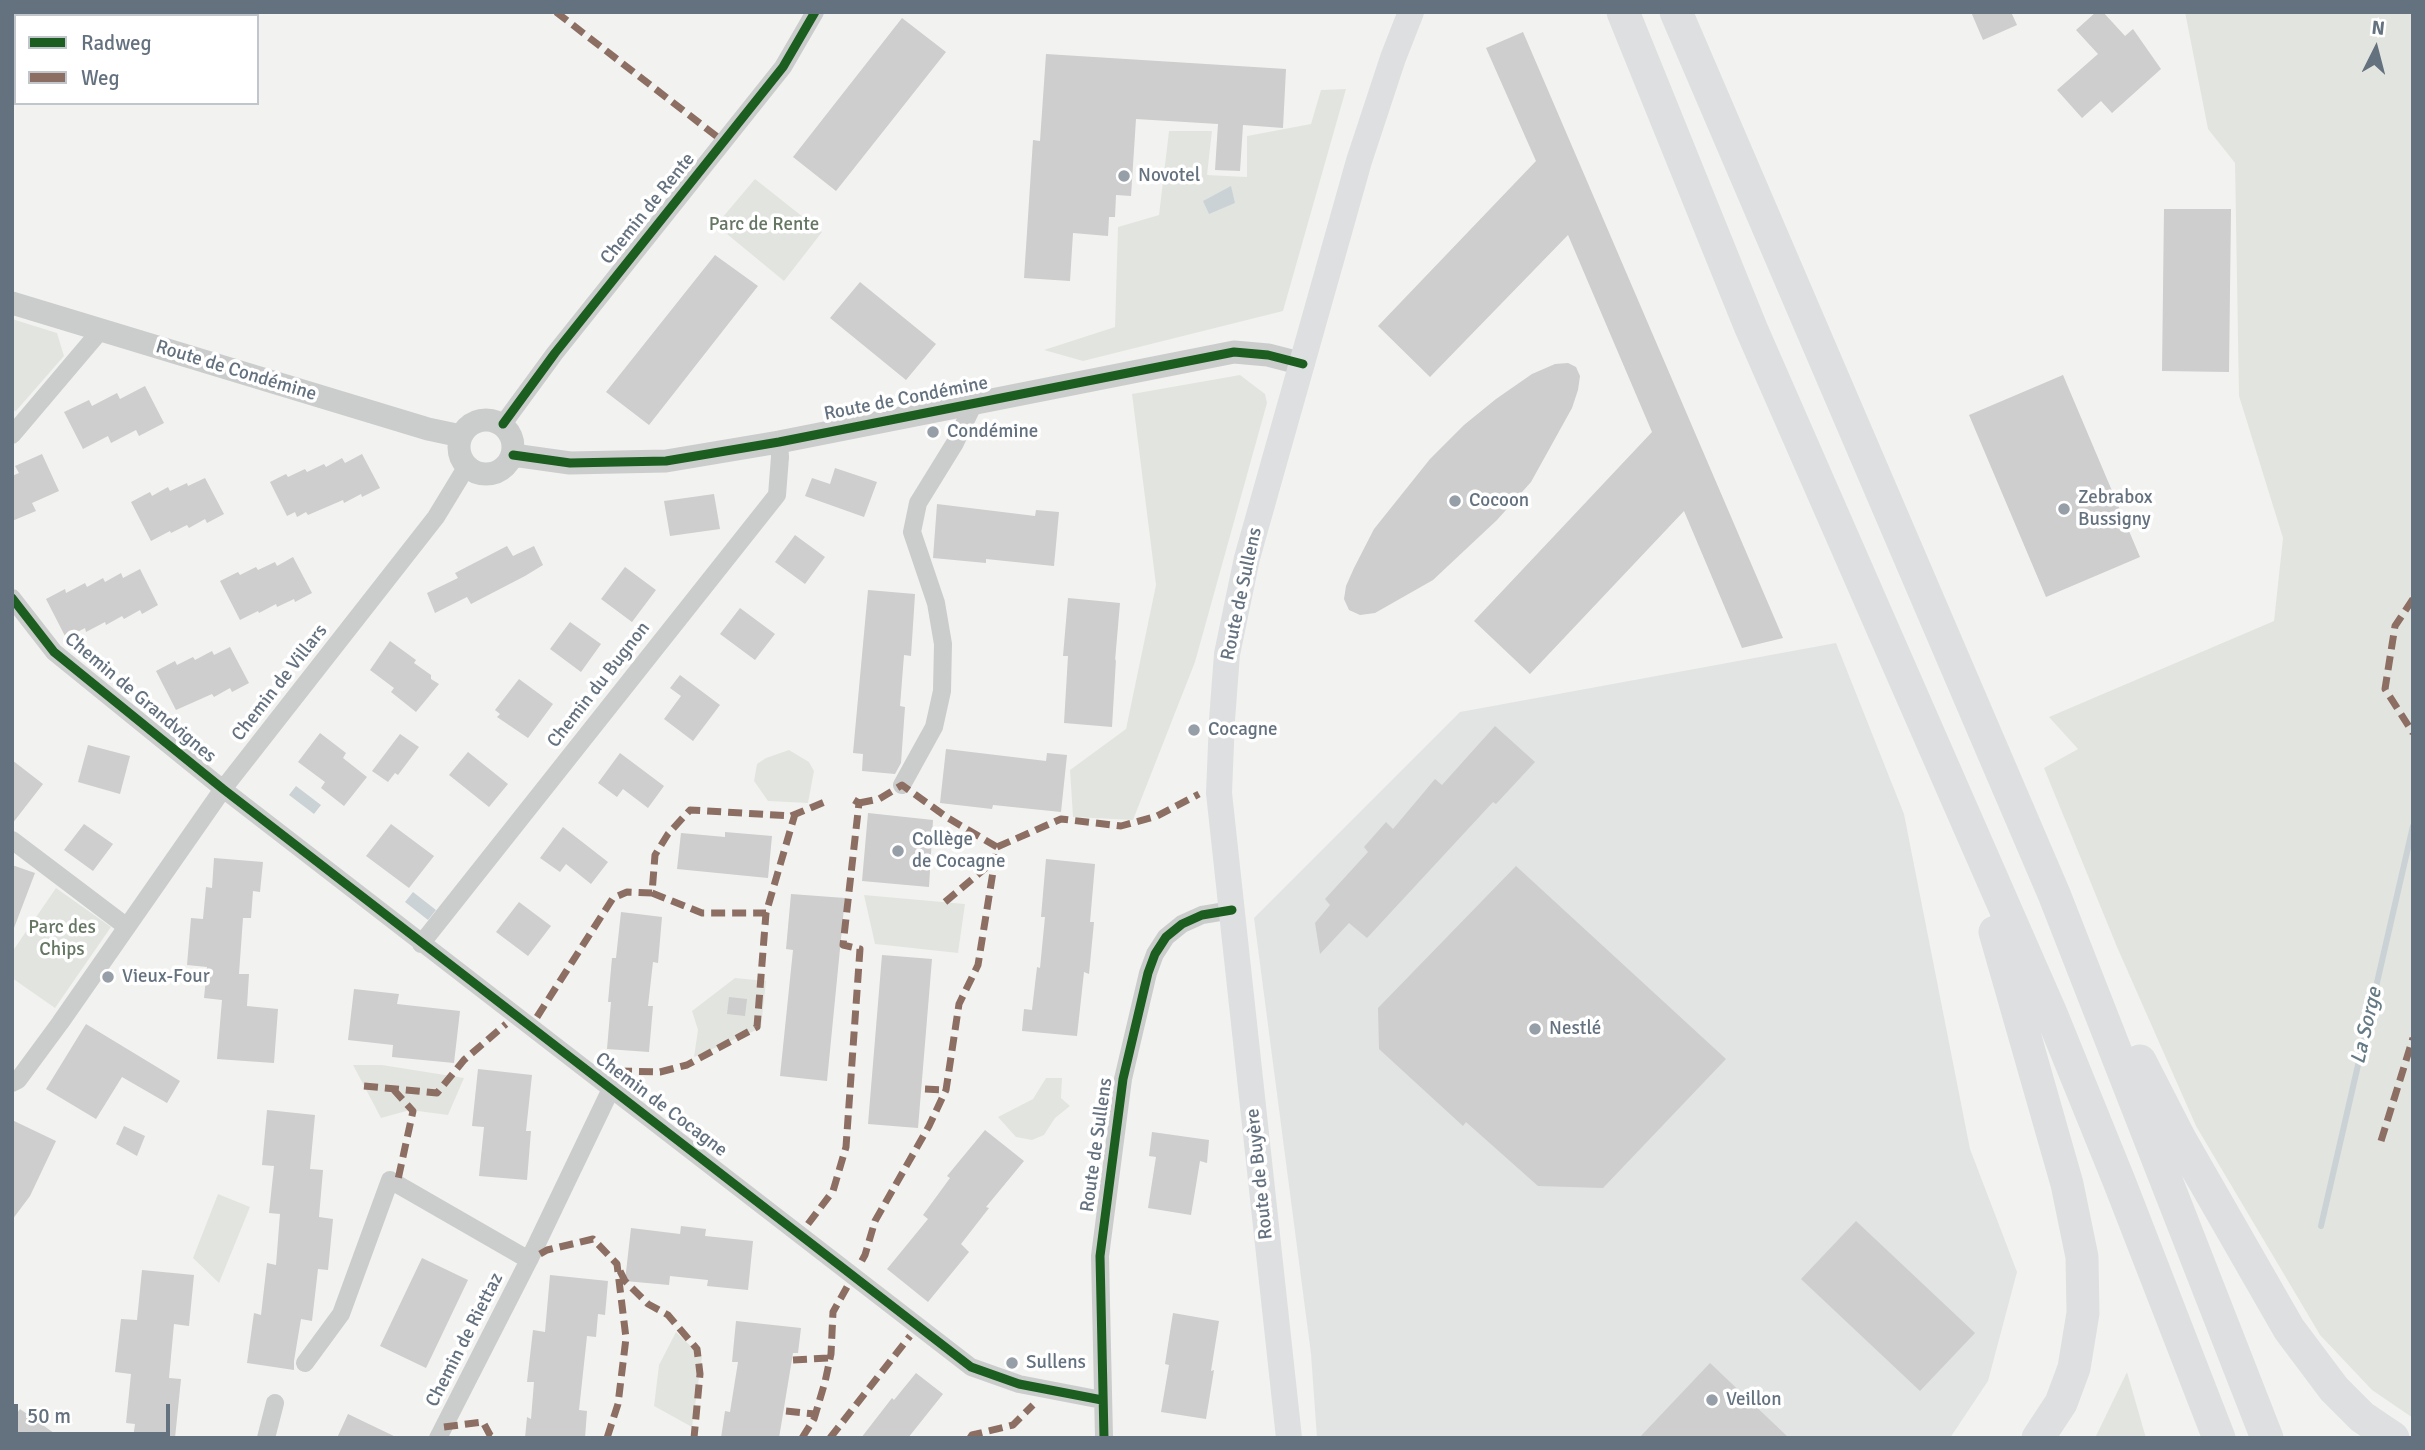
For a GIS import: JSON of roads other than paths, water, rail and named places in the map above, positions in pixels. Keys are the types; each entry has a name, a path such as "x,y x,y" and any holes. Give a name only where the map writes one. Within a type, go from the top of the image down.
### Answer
{"highway":[{"path":"1623,12 1751,328 2050,1011 2115,1169 2219,1438"},
{"path":"1676,12 2054,894 2267,1438"},
{"path":"1955,799 2039,1080 2067,1184 2082,1257 2083,1313 2074,1368 2061,1403 2038,1438"},
{"path":"2054,894 2180,1139 2279,1312 2304,1352 2333,1389 2362,1417 2393,1438"}],"main road":[{"name":"Route de Sullens","path":"1232,910 1219,793 1227,654 1247,558 1359,161 1411,12"},
{"name":"Route de Buyère","path":"1232,910 1289,1438"}],"street":[{"name":"Chemin de Rente","path":"503,424 555,353 783,67 815,12"},
{"name":"Route de Condémine","path":"12,303 428,429 461,436"},
{"path":"12,435 101,330"},
{"name":"Route de Condémine","path":"513,455 570,463 666,461 779,442 1234,352 1268,355 1303,364"},
{"name":"Route de Condémine","path":"902,785 934,727 942,691 943,644 936,603 912,532 918,503 955,443 974,403"},
{"path":"484,419 503,424 514,442 513,455 508,464 493,474 474,472 459,452 461,436 474,422 484,419"},
{"name":"Chemin du Bugnon","path":"421,944 777,495 779,442"},
{"name":"Chemin de Villars","path":"12,1083 19,1080 223,789 436,517 467,466"},
{"name":"Chemin de Grandvignes","path":"12,598 54,652 223,789"},
{"name":"Chemin de Cocagne","path":"223,789 971,1367 1019,1384 1102,1400"},
{"path":"12,840 127,927"},
{"name":"Route de Sullens","path":"1104,1438 1101,1244 1123,1079 1148,973 1155,954 1166,937 1182,924 1202,915 1232,910"},
{"name":"Chemin de Riettaz","path":"438,1438 529,1261 611,1089"},
{"name":"Chemin de Riettaz","path":"305,1363 341,1314 390,1180 529,1261"},
{"path":"266,1438 275,1403"}],"waterway":[{"name":"La Sorge","path":"2321,1226 2413,826"}],"place":[{"name":"Novotel","path":"1124,176"},
{"name":"Condémine","path":"933,432"},
{"name":"Cocoon","path":"1455,501"},
{"name":"Zebrabox Bussigny","path":"2064,509"},
{"name":"Cocagne","path":"1194,730"},
{"name":"Collège de Cocagne","path":"898,851"},
{"name":"Vieux-Four","path":"108,977"},
{"name":"Nestlé","path":"1535,1029"},
{"name":"Sullens","path":"1012,1363"},
{"name":"Veillon","path":"1712,1400"}],"park label":[{"name":"Parc de Rente","path":"764,225"},
{"name":"Parc des Chips","path":"62,939"}]}
